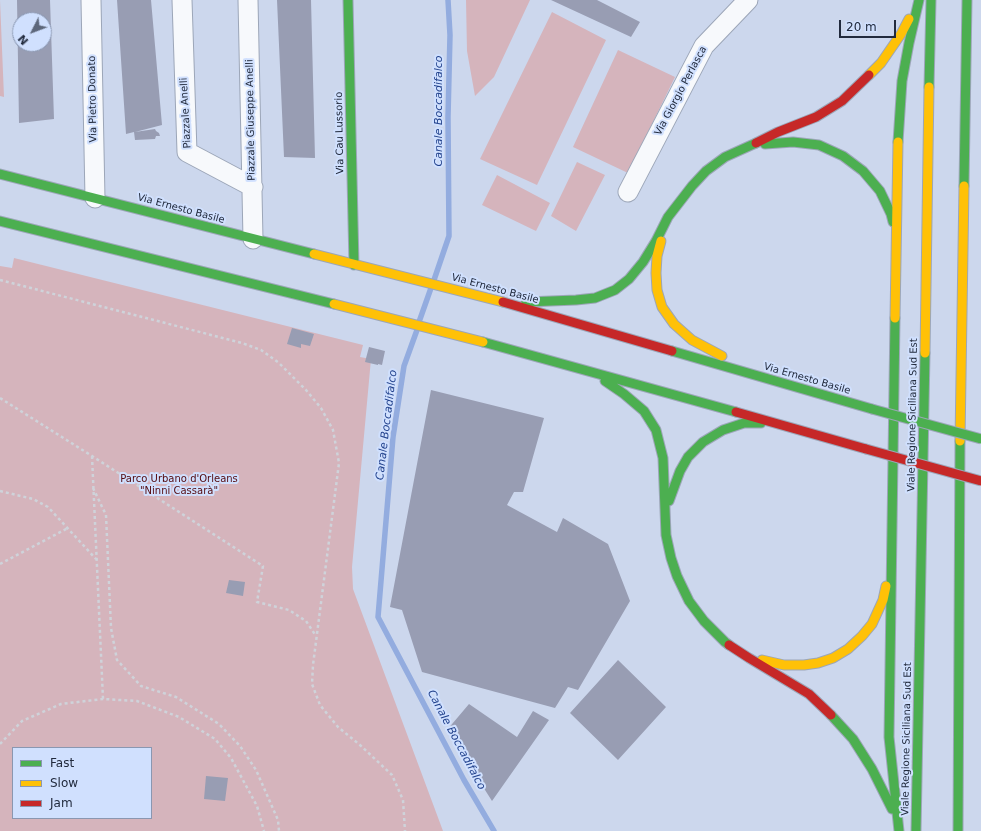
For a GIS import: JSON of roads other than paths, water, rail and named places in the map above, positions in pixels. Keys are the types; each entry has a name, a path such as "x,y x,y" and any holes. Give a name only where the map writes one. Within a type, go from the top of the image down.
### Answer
{"street":[{"name":"Via Pietro Donato","path":"91,0 95,198"},
{"name":"Piazzale Anelli","path":"182,0 187,152 253,187"},
{"name":"Piazzale Giuseppe Anelli","path":"248,0 253,239"},
{"name":"Via Cau Lussorio","path":"348,0 354,264"},
{"name":"Via Giorgio Perlasca","path":"628,192 704,46 748,0"},
{"path":"507,303 595,298 615,290 629,279 643,262 668,217 692,186 706,171 725,157 778,132 816,117 842,101 881,63 901,34 919,0"},
{"path":"899,831 889,737 898,133 902,81 919,0"},
{"name":"Viale Regione Siciliana Sud Est","path":"916,831 932,0"},
{"path":"958,831 960,445 967,0"},
{"path":"744,148 768,143 793,142 819,145 843,156 863,171 880,191 891,214 897,249"},
{"name":"Via Ernesto Basile","path":"0,174 507,303 981,440"},
{"path":"668,217 657,256 657,290 662,307 674,324 692,340 720,355 779,382"},
{"path":"0,221 440,331 981,481"},
{"path":"592,372 624,394 644,411 656,430 663,458 666,535 677,576 689,601 704,622 725,642 809,694 834,718 853,739 872,769 898,821"},
{"path":"665,514 680,471 688,457 703,442 723,430 744,423 776,424"},
{"path":"749,658 784,665 804,665 818,663 833,658 848,649 872,624 883,600 892,557"}],"waterway":[{"name":"Canale Boccadifalco","path":"434,280 449,236 448,117 450,35 448,0"},
{"name":"Canale Boccadifalco","path":"419,322 431,288"},
{"name":"Canale Boccadifalco","path":"417,330 404,366 393,437 378,617 464,780 494,831"}],"park label":[{"name":"Parco Urbano d'Orleans \"Ninni Cassarà\"","path":"179,484"}]}
